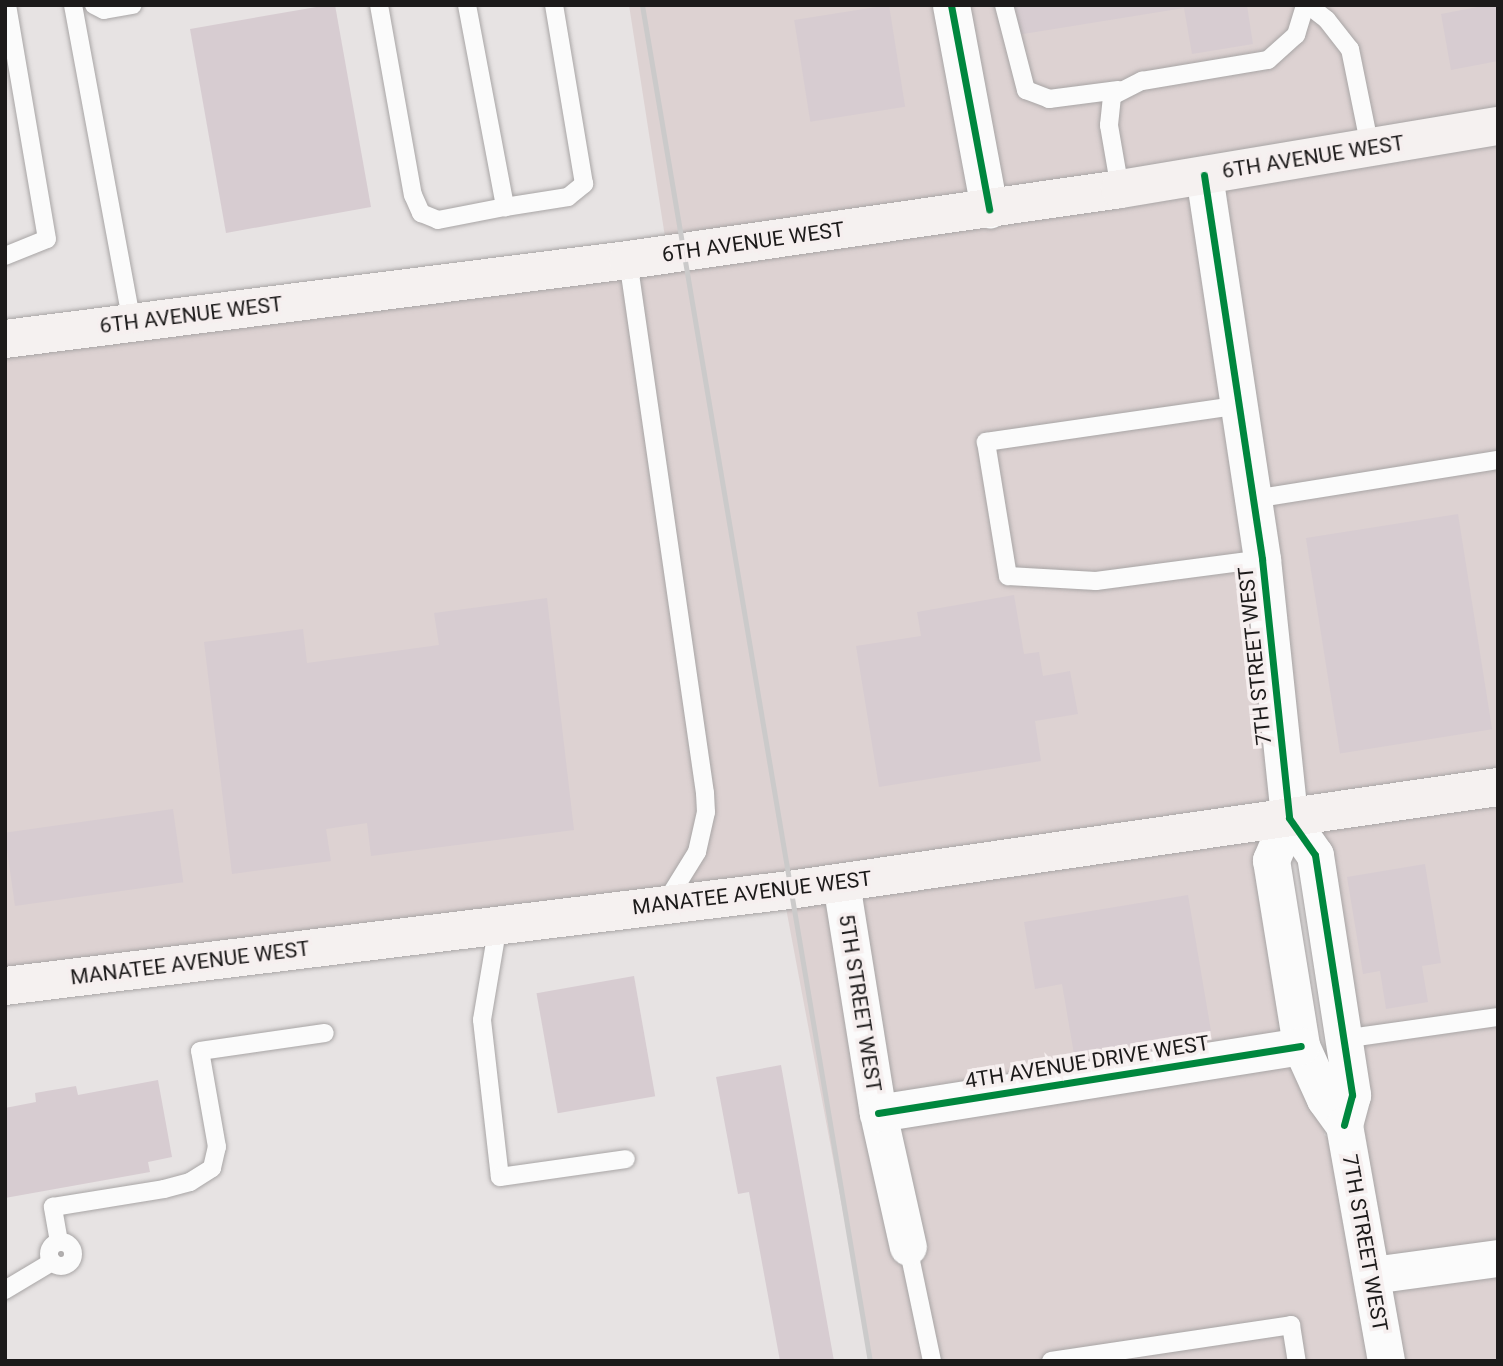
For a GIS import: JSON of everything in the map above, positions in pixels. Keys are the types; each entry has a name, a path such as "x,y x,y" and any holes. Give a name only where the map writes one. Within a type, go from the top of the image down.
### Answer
{"main road":[{"name":"6TH AVENUE WEST","path":"5,339 628,260 989,209 1498,126"},
{"name":"MANATEE AVENUE WEST","path":"5,986 841,883 1498,787"}],"street":[{"path":"951,5 989,209"},
{"name":"7TH STREET WEST","path":"1204,175 1242,405 1262,559 1289,818 1315,855 1352,1095 1344,1125"},
{"name":"7TH STREET WEST","path":"1289,818 1271,860 1301,1046 1325,1099 1344,1125 1373,1275 1386,1361"},
{"name":"5TH STREET WEST","path":"841,883 877,1112 908,1247"},
{"name":"4TH AVENUE DRIVE WEST","path":"877,1112 1301,1046"},
{"path":"1373,1275 1498,1258"}],"lane":[{"path":"5,256 47,239 7,5"},
{"path":"73,5 132,323"},
{"path":"94,5 104,10 133,5"},
{"path":"379,5 413,195 421,213 438,220 568,197 584,184 554,5"},
{"path":"467,5 505,207"},
{"path":"1004,5 1026,90 1049,99 1118,90 1142,81 1268,60 1296,35 1307,5 1327,20 1350,49 1370,148"},
{"path":"1118,90 1108,106 1120,188"},
{"path":"628,260 706,812 688,873 663,905"},
{"path":"1242,405 986,442 1008,576 1096,580 1262,559"},
{"path":"1254,499 1498,460"},
{"path":"498,925 482,1020 500,1177 626,1159"},
{"path":"1343,1039 1498,1017"},
{"path":"5,1290 52,1262 50,1249 59,1242 53,1207 164,1189 190,1182 212,1168 217,1147 200,1051 325,1033"},
{"path":"908,1247 932,1361"},
{"path":"1051,1361 1291,1325 1297,1361"}],"shaded area":[{"path":"629,5 935,5 971,194 665,237"},
{"path":"967,5 1498,5 1498,109 1001,189"},
{"path":"1498,144 1498,769 1303,798 1278,557 1223,190"},
{"path":"1192,195 1226,408 1271,803 786,872 5,969 5,356"},
{"path":"1498,804 1498,1240 1384,1256 1361,1133 1365,1128 1317,831"},
{"path":"1262,839 1326,1128 1324,1135 1330,1138 1370,1361 871,1361 786,908"},
{"path":"1498,1275 1498,1361 1402,1361 1390,1290"}],"building":[{"path":"335,5 371,207 226,233 190,29"},
{"path":"889,5 905,107 810,122 794,20"},
{"path":"1012,5 1247,5 1253,44 1192,54 1184,8 1017,35"},
{"path":"1498,5 1498,61 1451,70 1441,14"},
{"path":"1458,514 1492,729 1340,753 1306,538"},
{"path":"1014,595 1024,654 1039,652 1043,676 1070,671 1078,714 1035,721 1041,761 879,787 856,646 921,636 917,612"},
{"path":"547,598 574,830 371,856 367,823 326,829 331,861 232,874 204,642 303,629 307,663 439,645 434,613"},
{"path":"173,809 183,882 15,906 5,833"},
{"path":"1425,864 1441,963 1422,966 1428,1002 1386,1009 1380,971 1363,974 1347,877"},
{"path":"1188,895 1211,1031 1074,1054 1062,984 1035,989 1024,922"},
{"path":"634,976 655,1096 558,1113 537,993"},
{"path":"781,1065 834,1361 780,1361 749,1192 738,1194 716,1077"},
{"path":"158,1080 172,1157 148,1162 150,1172 5,1198 5,1108 36,1102 35,1093 76,1086 78,1095"}],"railway":[{"path":"642,5 870,1361"}],"cycle path":[{"path":"951,5 989,209"},
{"path":"1204,175 1262,559 1289,818 1315,855 1352,1095 1344,1125"},
{"path":"878,1113 1301,1046"}]}
